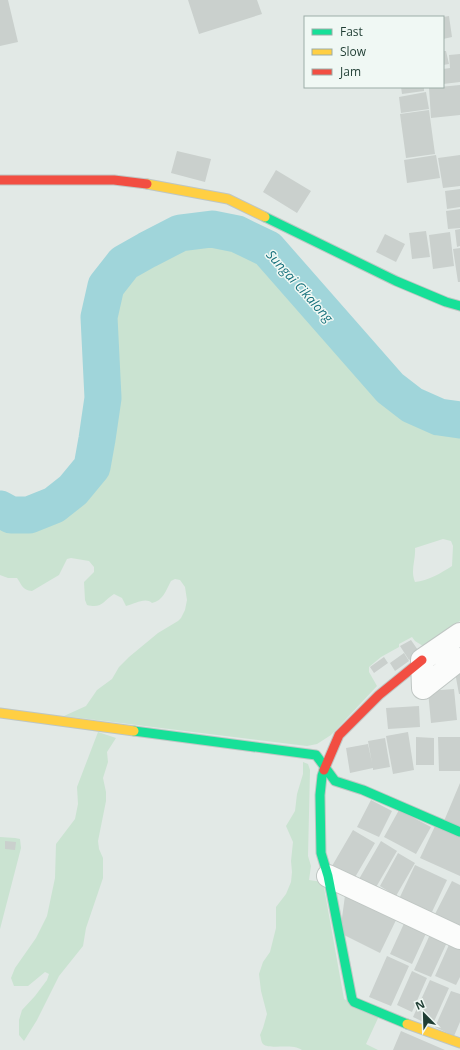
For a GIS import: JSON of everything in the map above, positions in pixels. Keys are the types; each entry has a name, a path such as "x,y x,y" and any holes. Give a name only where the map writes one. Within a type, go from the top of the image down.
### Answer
{"street":[{"path":"0,180 114,180 162,186 228,199 396,281 446,302 460,306"},
{"path":"457,1045 354,1002 352,999 328,876 321,853 320,795 322,776 339,736 379,695 422,660 460,634"},
{"path":"422,660 423,688 460,659"},
{"path":"0,713 316,755 335,781 363,790 460,832"},
{"path":"328,876 460,937"}],"green space":[{"path":"210,244 236,244 260,257 279,272 300,298 311,307 349,362 401,416 430,432 460,438 460,621 423,646 412,637 399,644 399,647 381,657 369,667 369,672 377,686 331,735 317,744 307,746 64,716 86,706 97,690 112,679 119,667 129,657 158,633 181,618 185,610 187,600 185,587 180,580 175,579 171,581 162,598 156,602 152,603 149,601 143,601 126,606 122,598 114,594 102,604 92,606 87,605 85,600 84,582 94,572 94,567 89,561 71,558 67,559 59,575 32,591 24,588 17,578 8,578 0,575 0,519 11,521 37,520 55,517 79,501 95,473 104,445 110,398 113,362 109,310 119,293 131,281 153,264 184,250","holes":["443,539 451,541 453,546 452,566 430,578 415,582 413,573 415,548"]},
{"path":"98,732 116,738 107,752 108,762 103,778 106,801 98,841 99,849 103,858 103,878 86,928 83,946 59,976 37,1020 24,1041 19,1035 19,1020 22,1010 47,980 49,974 45,972 28,986 14,986 11,978 15,968 36,938 47,916 55,878 56,844 75,819 78,804 77,787"},
{"path":"303,762 308,764 310,770 308,856 311,866 309,880 323,882 344,999 379,1016 366,1044 378,1050 302,1050 293,1047 266,1046 261,1041 260,1035 267,1014 261,991 259,974 263,962 270,952 276,928 276,907 286,894 291,882 293,842 286,826 295,811 297,794 303,774"},
{"path":"0,837 20,839 21,848 0,929"}],"building":[{"path":"0,0 8,0 18,42 0,46"},
{"path":"188,0 257,0 262,14 199,34"},
{"path":"449,16 452,37 444,39 444,17"},
{"path":"444,51 446,51 449,64 444,65"},
{"path":"460,54 460,82 444,84 444,69 450,68 449,55"},
{"path":"460,85 460,115 431,118 429,88 444,88 444,87"},
{"path":"401,88 424,88 424,91 402,94"},
{"path":"426,92 429,109 401,113 399,97"},
{"path":"429,110 435,154 406,158 400,114"},
{"path":"177,151 211,159 205,182 171,173"},
{"path":"436,155 440,178 407,183 404,160"},
{"path":"460,155 460,186 443,188 438,158"},
{"path":"276,170 311,191 297,213 263,192"},
{"path":"460,189 460,207 447,209 445,191"},
{"path":"460,209 460,228 448,229 446,211"},
{"path":"460,229 460,246 457,247 455,230"},
{"path":"426,231 430,257 412,259 409,233"},
{"path":"450,232 454,266 433,269 429,235"},
{"path":"385,234 405,244 396,262 376,252"},
{"path":"460,248 460,282 458,282 453,249"},
{"path":"411,640 420,653 409,660 400,646"},
{"path":"404,653 409,661 395,671 390,663"},
{"path":"384,657 388,663 374,673 370,667"},
{"path":"460,666 460,694 459,694 454,667"},
{"path":"454,689 457,720 431,723 428,691"},
{"path":"419,706 420,727 388,729 386,708"},
{"path":"408,732 414,770 393,774 386,736"},
{"path":"416,737 434,738 434,765 416,765"},
{"path":"438,737 460,737 460,771 439,771"},
{"path":"385,738 390,767 373,770 373,768 350,773 346,748 368,744 372,763 368,741"},
{"path":"460,783 460,828 444,821"},
{"path":"371,800 392,811 379,837 357,827"},
{"path":"399,810 431,827 416,854 384,837"},
{"path":"436,824 460,835 460,876 420,858"},
{"path":"353,830 375,843 354,879 332,866"},
{"path":"5,841 16,842 15,850 5,849"},
{"path":"381,841 397,851 375,889 359,879"},
{"path":"398,853 415,863 396,896 380,886"},
{"path":"415,865 447,880 431,914 399,899"},
{"path":"452,881 460,885 460,928 434,916"},
{"path":"346,888 399,914 380,953 340,933"},
{"path":"407,917 429,927 412,964 390,954"},
{"path":"432,930 449,938 431,977 414,970"},
{"path":"452,938 460,941 460,977 456,985 435,976"},
{"path":"387,956 409,966 391,1006 369,997"},
{"path":"412,971 427,978 412,1012 397,1005"},
{"path":"430,980 449,988 432,1026 413,1017"},
{"path":"451,991 460,994 460,1022 454,1036 435,1027"},
{"path":"401,1031 445,1050 393,1050"}],"waterway":[{"name":"Sungai Cikalong","path":"0,509 11,515 29,515 54,505 73,490 92,467 103,398 99,317 106,286 124,263 180,233 212,229 237,234 268,249 390,388 412,405 439,417 460,420"}],"traffic: fast":[{"path":"265,217 396,281 446,302 460,306"},
{"path":"134,731 316,755 335,781 363,790 460,832"},
{"path":"324,770 320,795 321,853 328,876 352,999 354,1002 407,1024"}],"traffic: slow":[{"path":"147,184 228,199 265,217"},
{"path":"0,713 134,731"},
{"path":"407,1024 460,1043"}],"traffic: jam":[{"path":"0,180 114,180 147,184"},
{"path":"324,770 339,735 379,695 422,660"}]}
